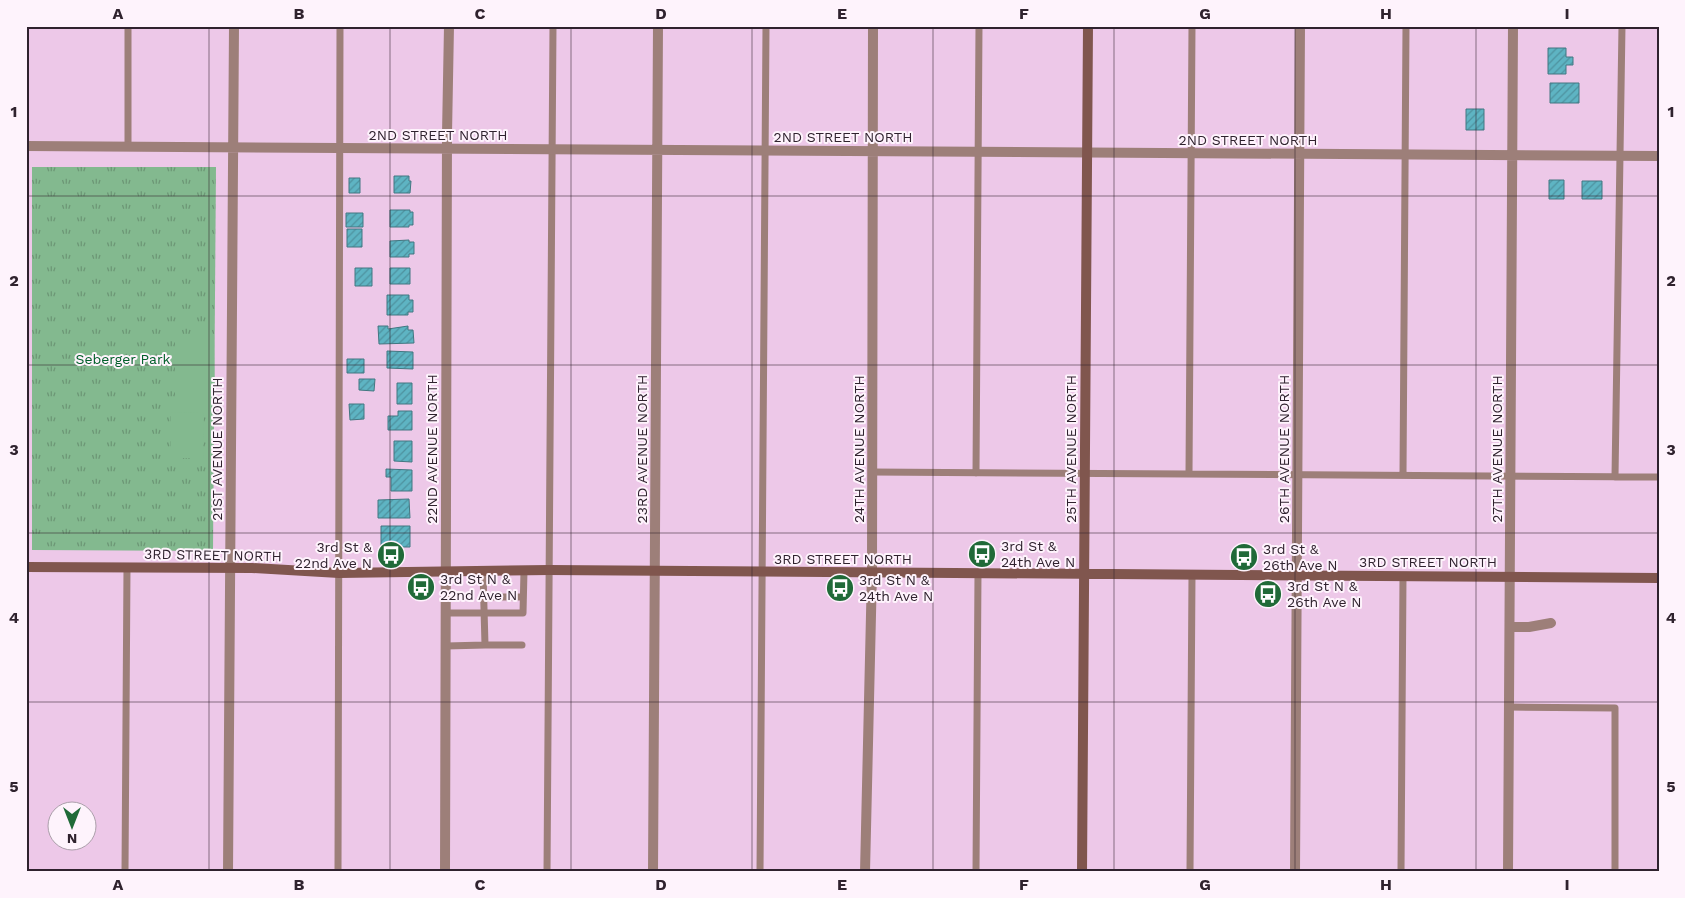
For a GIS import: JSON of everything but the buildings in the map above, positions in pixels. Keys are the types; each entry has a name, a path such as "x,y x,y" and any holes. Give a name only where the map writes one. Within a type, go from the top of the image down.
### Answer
{"main road":[{"name":"25TH AVENUE NORTH","path":"1082,872 1088,26"},
{"name":"3RD STREET NORTH","path":"26,567 230,568 339,573 549,570 1659,578"}],"street":[{"name":"21ST AVENUE NORTH","path":"228,872 234,26"},
{"name":"22ND AVENUE NORTH","path":"445,872 449,26"},
{"name":"23RD AVENUE NORTH","path":"653,872 658,26"},
{"name":"24TH AVENUE NORTH","path":"865,872 872,572 873,26"},
{"name":"26TH AVENUE NORTH","path":"1295,872 1300,26"},
{"name":"27TH AVENUE NORTH","path":"1508,872 1513,26"},
{"name":"2ND STREET NORTH","path":"26,146 1659,156"},
{"path":"1510,627 1529,627 1551,623"}],"lane":[{"path":"128,26 128,146"},
{"path":"338,872 340,26"},
{"path":"547,872 553,26"},
{"path":"760,872 766,26"},
{"path":"976,473 979,26"},
{"path":"1189,474 1192,26"},
{"path":"1403,476 1406,26"},
{"path":"1615,477 1622,26"},
{"path":"872,472 1659,477"},
{"path":"124,872 126,568"},
{"path":"446,613 523,613 524,571"},
{"path":"483,572 484,645"},
{"path":"976,872 978,573"},
{"path":"1190,872 1192,575"},
{"path":"1401,872 1403,576"},
{"path":"484,598 523,596"},
{"path":"446,646 522,645"},
{"path":"1509,707 1615,708 1614,872"}],"green space":[{"name":"Seberger Park","path":"32,167 216,167 213,551 32,550"},
{"path":"175,334 214,334 215,410 175,410"},
{"path":"171,412 204,413 203,458 171,458"}],"place":[{"name":"3rd St & 24th Ave N","path":"982,554"},
{"name":"3rd St & 22nd Ave N","path":"391,555"},
{"name":"3rd St & 26th Ave N","path":"1244,557"},
{"name":"3rd St N & 22nd Ave N","path":"421,587"},
{"name":"3rd St N & 24th Ave N","path":"840,588"},
{"name":"3rd St N & 26th Ave N","path":"1268,594"}]}
